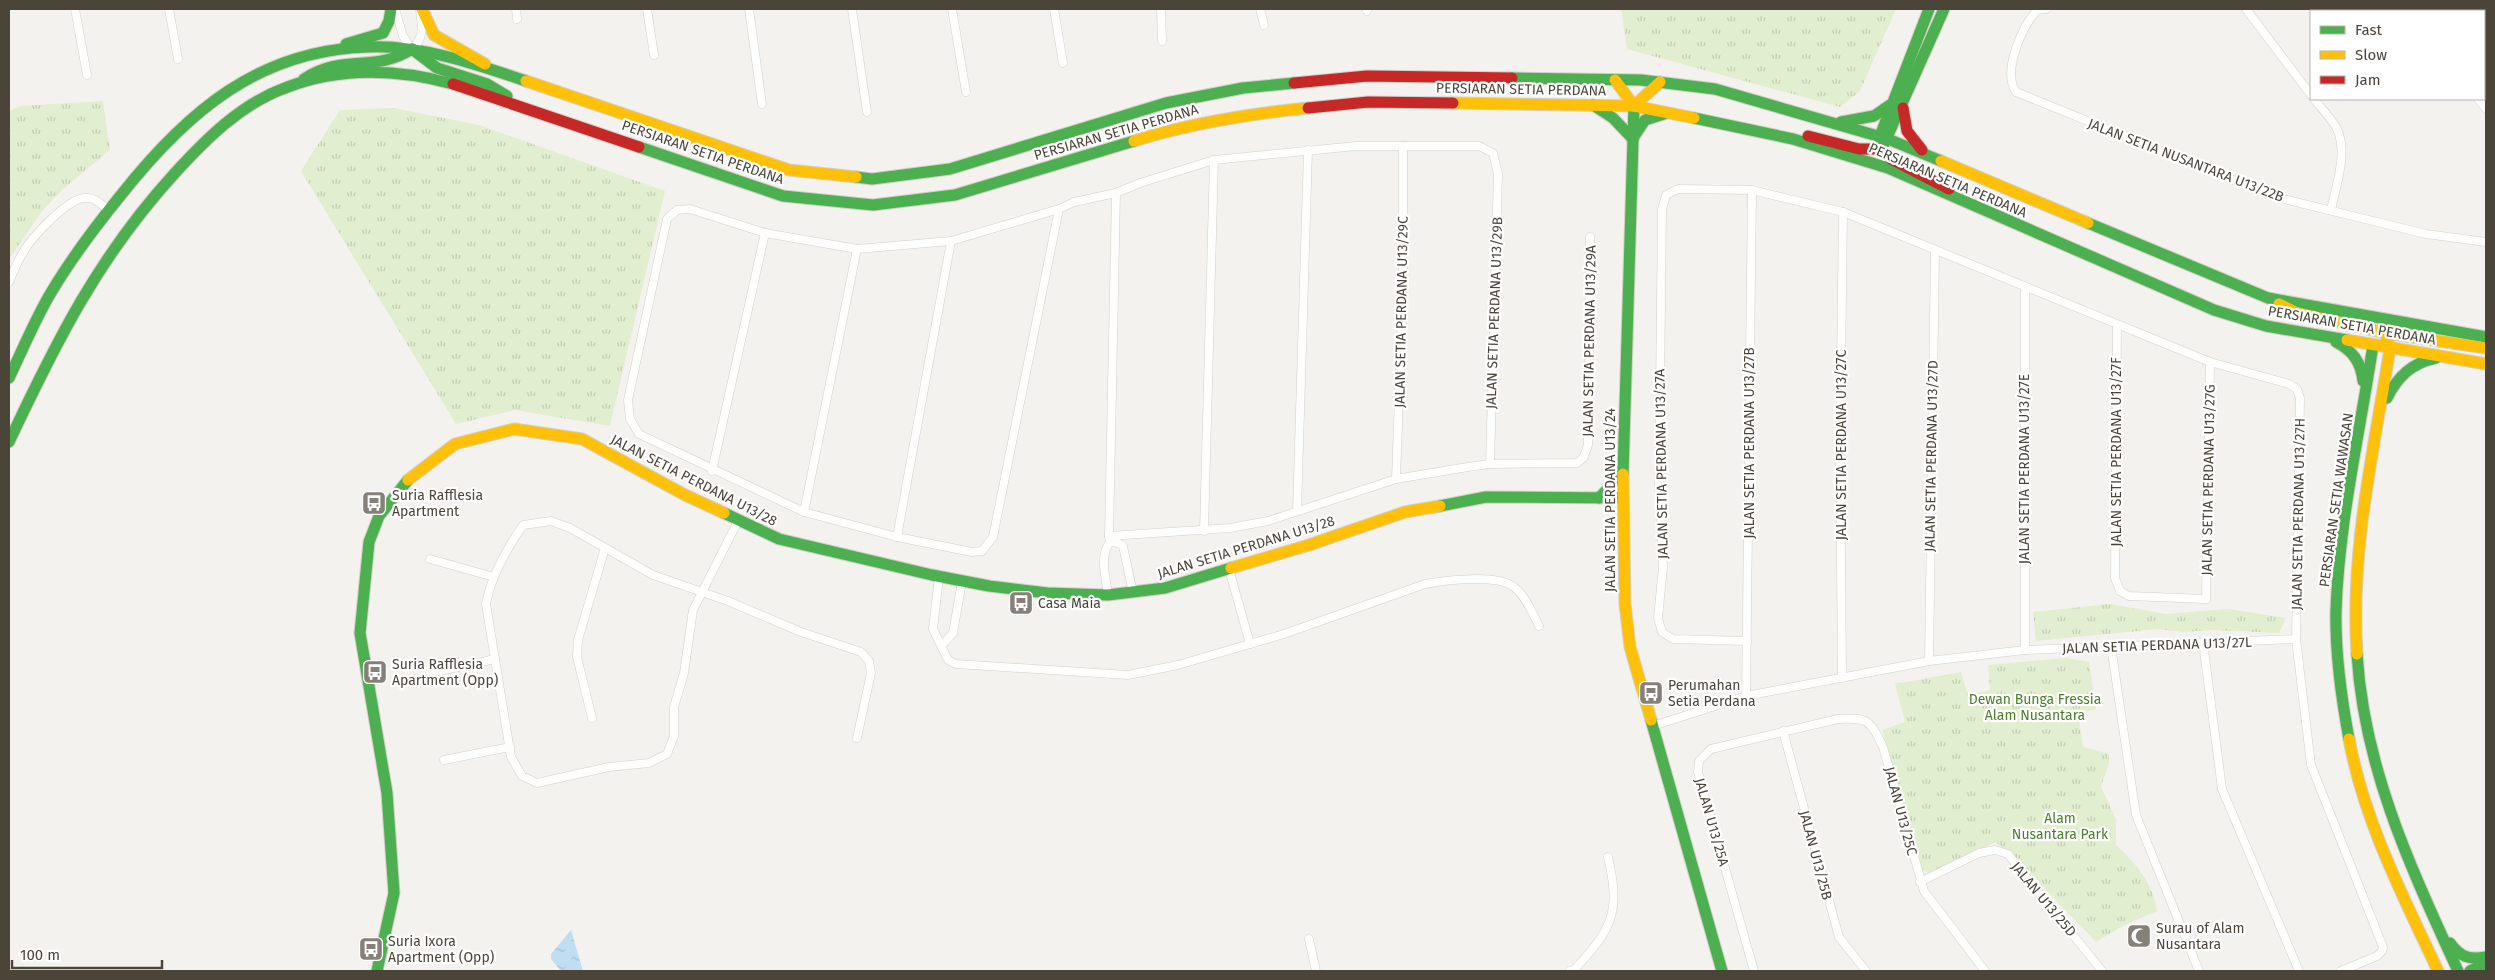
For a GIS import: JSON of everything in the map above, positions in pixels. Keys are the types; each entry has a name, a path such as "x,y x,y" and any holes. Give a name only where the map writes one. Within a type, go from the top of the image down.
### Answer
{"main road":[{"path":"326,52 353,41 381,36 390,26 393,9"},
{"path":"420,9 434,35 496,71"},
{"path":"1928,156 1910,139 1902,122 1899,102 1929,9"},
{"path":"1880,149 1899,102 1944,9"},
{"name":"PERSIARAN SETIA PERDANA","path":"9,378 48,298 83,242 150,158 188,120 223,93 266,69 297,56 367,47 412,49 496,71 788,170 872,179 950,170 1166,103 1243,88 1367,76 1615,80 1660,82 1715,89 1884,137 2268,298 2486,337"},
{"path":"294,84 324,67 355,62 392,62 412,49 422,61 433,68 487,85 525,107"},
{"name":"PERSIARAN SETIA PERDANA","path":"10,438 74,310 106,258 153,196 196,150 230,120 271,94 294,84 355,74 406,73 433,78 525,107 783,196 873,206 955,195 1172,129 1247,114 1368,102 1634,106 1793,139 1888,168 1970,206 2214,310 2266,326 2329,339 2374,344 2486,364"},
{"path":"1615,80 1634,106 1660,82"},
{"path":"1835,122 1870,119 1882,114 1899,102"},
{"path":"1593,105 1613,118 1632,139 1645,120 1669,113"},
{"name":"JALAN SETIA PERDANA U13/24","path":"1634,106 1622,474 1625,604 1630,647 1720,969"},
{"path":"1762,133 1807,136 1859,149 1880,149 1891,159 1947,187 1970,206"},
{"path":"2268,298 2295,312 2385,333 2486,348"},
{"path":"2374,344 2385,333"},
{"path":"2385,333 2390,348"},
{"path":"2329,339 2349,348 2358,358 2363,369 2364,405"},
{"name":"PERSIARAN SETIA WAWASAN","path":"2374,344 2339,561 2336,611 2341,692 2354,764 2373,824 2396,882 2438,971"},
{"name":"PERSIARAN SETIA WAWASAN","path":"2390,348 2382,408 2361,526 2354,609 2356,660 2372,759 2382,792 2402,848 2458,971"},
{"path":"2382,408 2392,388 2404,371 2424,360 2445,357"},
{"name":"JALAN SETIA PERDANA U13/28","path":"377,971 394,893 387,793 360,633 369,542 379,516 404,483 455,444 514,429 582,440 738,521 779,539 806,547 939,577 1047,593 1108,595 1165,588 1309,545 1405,512 1486,497 1622,498"},
{"path":"1622,474 1599,498 1615,511 1622,523"},
{"path":"2432,914 2454,949 2464,959 2472,961 2486,957"},
{"path":"2470,971 2486,963"}],"street":[{"path":"75,9 87,75"},
{"path":"169,9 178,58"},
{"path":"393,9 403,36 412,49 423,35 420,9"},
{"path":"516,9 517,19"},
{"path":"647,9 654,55"},
{"path":"749,9 762,104"},
{"path":"852,9 866,112"},
{"path":"952,9 966,92"},
{"path":"1054,9 1063,63"},
{"path":"1161,9 1162,41"},
{"path":"1260,9 1264,25"},
{"name":"JALAN SETIA NUSANTARA U13/22B","path":"2046,9 2037,10 2028,21 2010,70 2010,84 2016,92 2275,197 2426,234 2486,242"},
{"path":"2246,9 2310,94"},
{"path":"2315,100 2336,127 2341,141 2341,154 2331,210"},
{"path":"1059,209 993,536 982,551 972,552 897,537 804,512 712,471 639,434 630,419 628,400 667,219 677,210 690,209 765,233 857,249 951,241 1059,209 1074,202 1116,193 1140,183 1214,160 1356,146 1403,146"},
{"name":"JALAN SETIA PERDANA U13/29B","path":"1403,146 1479,146 1492,153 1496,161 1490,464"},
{"name":"JALAN SETIA PERDANA U13/29C","path":"1396,479 1403,286 1403,146"},
{"path":"1297,511 1308,150"},
{"path":"1204,531 1214,160"},
{"name":"JALAN SETIA PERDANA U13/27A","path":"1747,641 1673,639 1667,637 1659,625 1663,567 1659,486 1662,208 1666,195 1678,189 1752,190"},
{"path":"1752,190 1843,212 2117,326 2210,362"},
{"name":"JALAN SETIA PERDANA U13/27B","path":"1746,696 1752,190"},
{"path":"1108,595 1104,549 1110,539 1116,193"},
{"path":"9,282 28,246 46,225 72,202 81,198 90,198 108,210"},
{"name":"JALAN SETIA PERDANA U13/27C","path":"1842,678 1840,445 1843,212"},
{"path":"712,471 765,233"},
{"name":"JALAN SETIA PERDANA U13/29A","path":"1490,464 1578,463 1584,457 1588,445 1590,237"},
{"path":"897,537 951,241"},
{"path":"804,512 857,249"},
{"name":"JALAN SETIA PERDANA U13/27D","path":"1929,661 1935,251"},
{"name":"JALAN SETIA PERDANA U13/27E","path":"2025,288 2025,650"},
{"name":"JALAN SETIA PERDANA U13/27F","path":"2117,326 2115,578 2120,591 2129,596 2206,599"},
{"name":"JALAN SETIA PERDANA U13/27H","path":"2210,362 2289,384 2297,389 2300,398 2296,639"},
{"name":"JALAN SETIA PERDANA U13/27G","path":"2206,599 2210,362"},
{"path":"1110,539 1204,531 1268,521 1396,479 1490,464"},
{"path":"738,521 700,592 692,610 684,673 674,707 674,736 667,754 650,763 609,767 537,783 529,781 519,772 510,747 486,604 488,590 510,545 523,525 551,521 570,528 653,575 700,592 728,601 801,632 861,652 865,655 871,666 871,673 857,738"},
{"path":"1110,539 1123,546 1133,593"},
{"path":"592,718 577,657 578,640 605,548"},
{"path":"430,559 494,578"},
{"path":"1229,570 1250,644"},
{"path":"939,577 933,629 948,660 956,664 1128,675 1178,665 1250,644 1425,584 1442,581 1498,580 1509,584 1515,588 1539,626"},
{"path":"942,645 953,633 962,581"},
{"path":"2296,639 2310,765 2383,947 2377,956 2341,971"},
{"name":"JALAN SETIA PERDANA U13/27L","path":"1653,726 1746,696 1929,661 2025,650 2296,639"},
{"path":"2203,642 2222,789 2299,971"},
{"path":"2111,646 2136,815 2199,971"},
{"path":"430,673 495,659"},
{"name":"JALAN U13/25C","path":"1783,731 1838,718 1858,718 1872,725 1883,747 1924,891 1985,971"},
{"name":"JALAN U13/25A","path":"1754,971 1698,772 1699,761 1711,749 1783,731"},
{"name":"JALAN U13/25B","path":"1783,731 1838,938 1866,971"},
{"path":"444,760 510,747"},
{"name":"JALAN U13/25D","path":"1920,882 1979,853 1995,850 2008,854 2102,971"},
{"path":"1573,971 1604,936 1613,909 1614,882 1608,858"},
{"path":"1309,939 1316,971"}],"green space":[{"path":"1621,9 1896,9 1860,91 1840,107 1627,49"},
{"path":"103,101 110,150 63,189 43,210 9,259 9,111 21,106"},
{"path":"393,108 479,125 665,191 610,426 515,410 456,424 301,171 340,110"},
{"path":"2109,604 2166,614 2228,609 2286,618 2279,633 2213,630 2184,632 2158,629 2036,641 2033,612"},
{"name":"Alam Nusantara Park","path":"2066,658 2089,662 2096,709 2078,714 2083,747 2109,754 2109,763 2101,787 2116,819 2116,845 2143,874 2152,891 2157,911 2123,926 2096,942 2022,865 1996,842 1944,866 1935,875 1920,869 1882,730 1905,722 1895,684 1961,672 1968,695 1990,690 1988,665"}],"water":[{"path":"571,930 583,971 561,971 551,959 551,954"}],"traffic: fast":[{"path":"346,44 383,33 389,21 391,9"},
{"path":"1880,143 1880,136 1929,9"},
{"path":"1884,144 1944,9"},
{"path":"9,378 49,296 102,219 146,165 172,138 199,113 228,91 259,74 292,60 328,51 368,47 388,47 428,52 488,68 526,81"},
{"path":"412,49 437,68 487,84 507,96"},
{"path":"304,79 318,71 332,67 385,60 412,49"},
{"path":"9,442 44,369 102,268 148,204 187,160 225,124 254,103 269,95 305,81 326,76 390,73 411,75 453,84"},
{"path":"1512,78 1641,80 1715,89 1888,139 1941,161"},
{"path":"856,177 872,179 950,169 1166,103 1243,88 1294,83"},
{"path":"1593,105 1613,118 1633,139"},
{"path":"1841,122 1874,116 1890,105"},
{"path":"1623,474 1634,106"},
{"path":"1633,138 1645,120 1664,114"},
{"path":"1694,118 1793,139 1888,168 2214,310 2266,326 2347,340"},
{"path":"639,147 783,196 873,205 955,195 1134,141"},
{"path":"2088,223 2268,298 2486,337"},
{"path":"2336,342 2347,349 2355,358 2363,381"},
{"path":"2349,739 2338,658 2336,626 2338,577 2341,543 2373,345"},
{"path":"2387,398 2401,377 2413,367 2436,358"},
{"path":"1599,498 1622,474"},
{"path":"377,971 394,893 387,793 360,633 369,542 379,516 408,480"},
{"path":"1440,506 1486,497 1622,498"},
{"path":"724,513 779,539 932,575 989,586 1047,593 1108,595 1165,588 1231,568"},
{"path":"2357,654 2361,696 2369,738 2392,817 2423,894 2458,971"},
{"path":"1651,720 1722,971"},
{"path":"2450,943 2457,952 2470,958 2486,957"},
{"path":"2470,971 2486,963"}],"traffic: slow":[{"path":"422,9 434,35 485,64"},
{"path":"1615,80 1634,106"},
{"path":"526,81 789,170 856,177"},
{"path":"1634,106 1660,82"},
{"path":"1453,103 1634,106 1694,118"},
{"path":"1134,141 1220,120 1308,108"},
{"path":"1941,161 2088,223"},
{"path":"2279,304 2295,312 2385,333 2486,348"},
{"path":"2357,654 2356,615 2360,538 2390,348 2385,333"},
{"path":"2347,340 2486,364"},
{"path":"408,480 455,444 514,429 582,439 685,495 724,513"},
{"path":"1623,474 1625,604 1630,647 1651,720"},
{"path":"1231,568 1309,545 1405,512 1440,506"},
{"path":"2349,739 2364,799 2386,858 2438,971"}],"traffic: jam":[{"path":"1294,83 1367,76 1512,78"},
{"path":"453,84 639,147"},
{"path":"1308,108 1368,102 1453,103"},
{"path":"1903,108 1907,131 1922,150"},
{"path":"1808,136 1859,149 1880,149 1891,159 1949,189"}],"place":[{"name":"Suria Rafflesia Apartment","path":"374,503"},
{"name":"Casa Maia","path":"1021,603"},
{"name":"Suria Rafflesia Apartment (Opp)","path":"375,672"},
{"name":"Perumahan Setia Perdana","path":"1651,693"},
{"name":"Surau of Alam Nusantara","path":"2139,936"},
{"name":"Suria Ixora Apartment (Opp)","path":"371,949"}],"park label":[{"name":"Dewan Bunga Fressia Alam Nusantara","path":"2035,708"}]}
